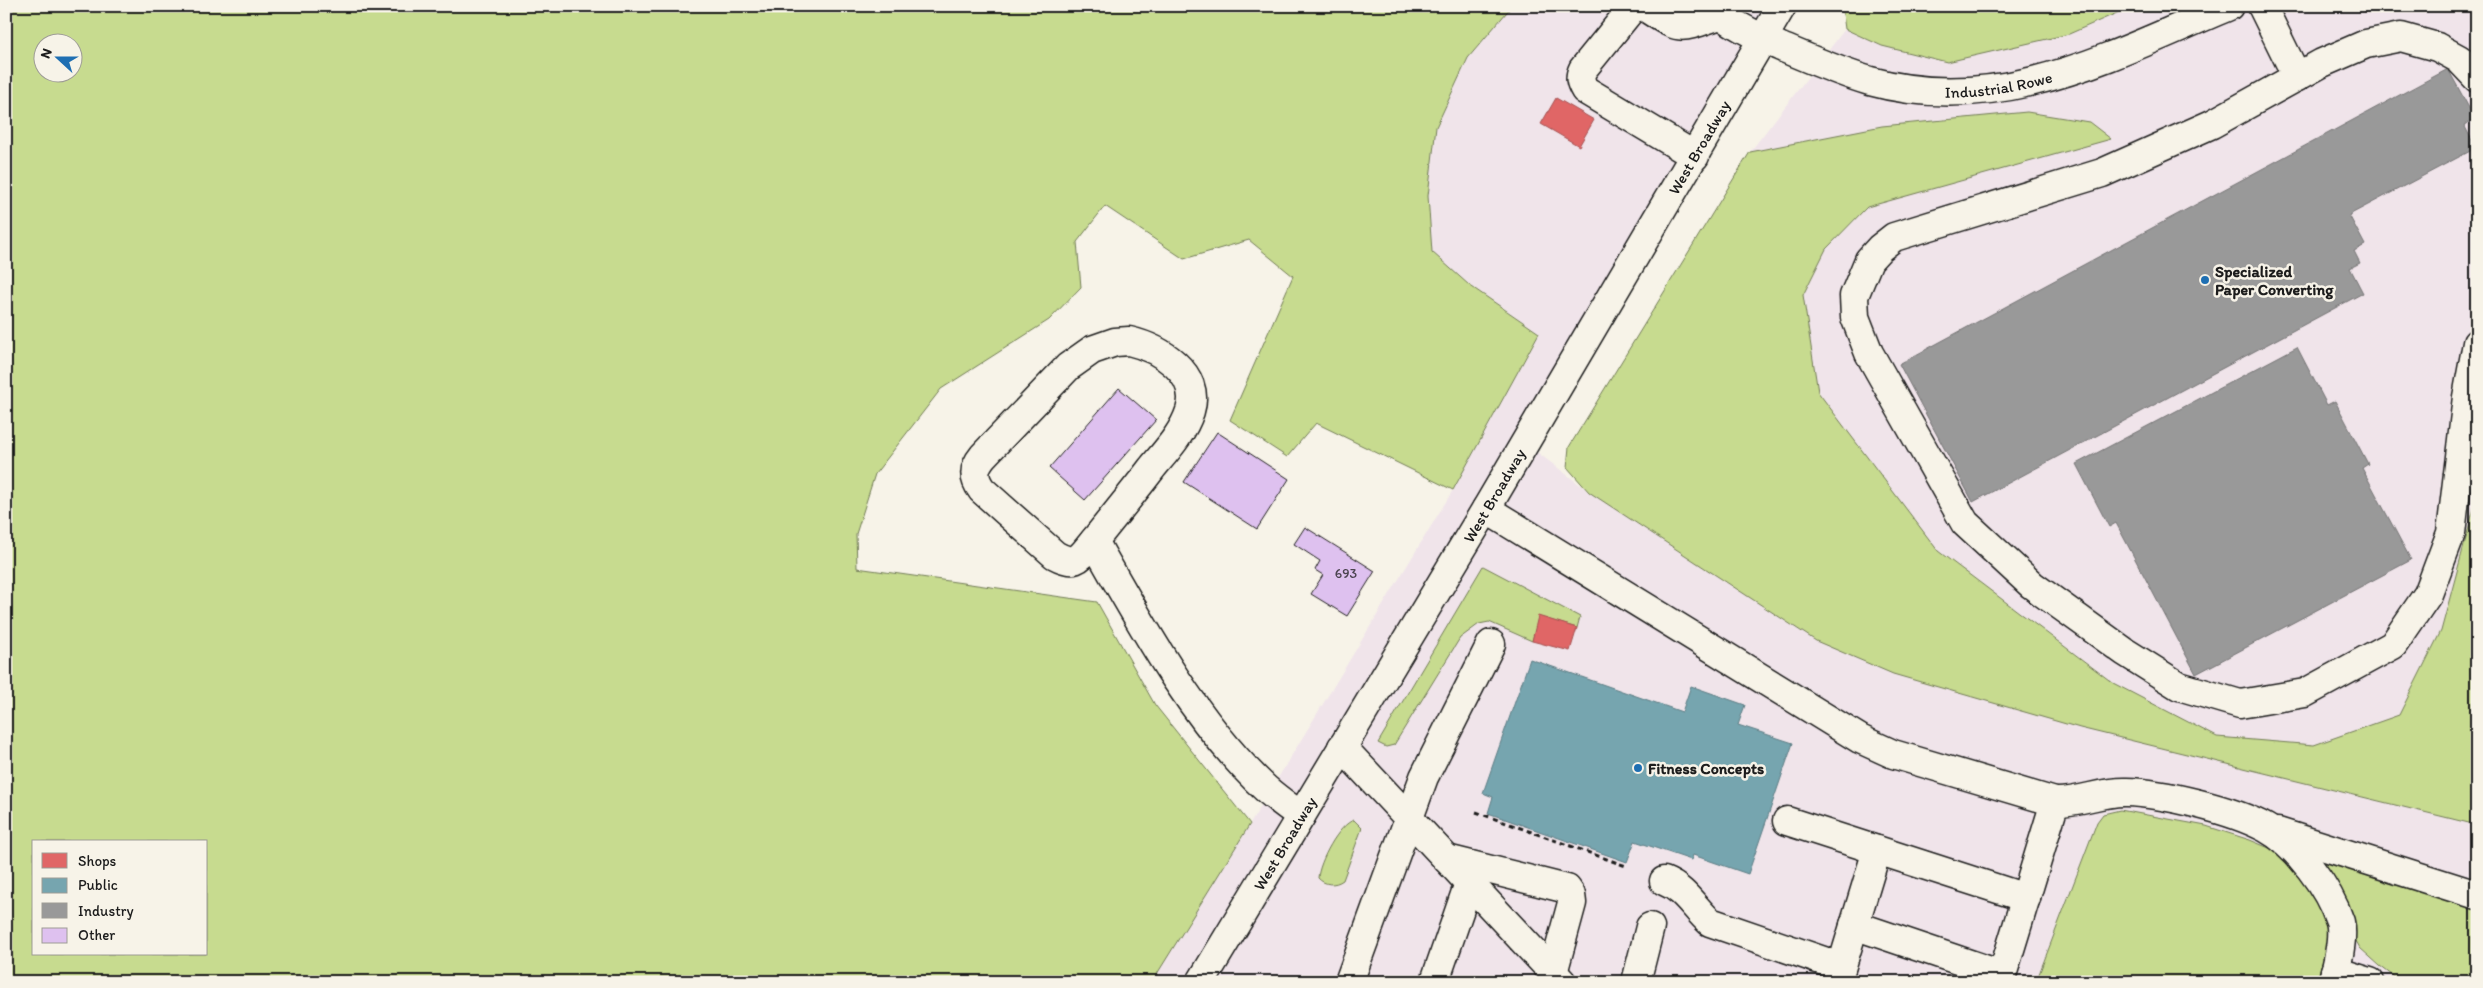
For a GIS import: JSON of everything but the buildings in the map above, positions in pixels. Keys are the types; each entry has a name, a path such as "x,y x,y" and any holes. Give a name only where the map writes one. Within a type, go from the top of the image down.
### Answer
{"main road":[{"path":"1634,6 1583,69 1580,76 1581,84 1585,90 1694,156"},
{"path":"1643,6 1679,27 1686,27 1717,10"},
{"name":"West Broadway","path":"1201,982 1486,509 1782,6"},
{"name":"Industrial Rowe","path":"1717,10 1764,39 1829,67 1871,81 1924,90 1973,91 2030,83 2082,67 2229,6"},
{"path":"2262,6 2297,77"},
{"path":"2477,78 2459,59 2437,47 2400,37 2366,44 2297,77 2212,124 2102,173 1894,237 1869,260 1854,296 1855,317 1869,353 1965,523 2032,585 2125,652 2180,686 2240,704 2305,693 2393,645 2428,594 2451,533 2467,398 2477,343"},
{"path":"1129,341 1146,345 1160,353 1181,371 1188,382 1191,409 1179,434 1094,541 1075,561 1069,561 1056,554 982,490 977,483 975,470 983,456 1068,367 1092,350 1115,342 1129,341"},
{"path":"1486,509 1860,739 1893,754 2055,802 2067,802 2104,793 2154,794 2223,812 2265,828 2477,895"},
{"path":"1094,541 1129,602 1194,704 1243,766 1266,789 1301,816"},
{"path":"1349,982 1424,777 1491,644"},
{"path":"1342,747 1557,977"},
{"path":"1854,925 2001,978 2055,802"},
{"path":"1787,822 2026,898"},
{"path":"2265,828 2288,843 2312,871 2327,895 2340,923 2340,948 2334,976 2370,982"},
{"path":"1664,881 1682,890 1698,911 1710,922 1839,974 1877,850"},
{"path":"1447,859 1567,889 1571,895 1572,903 1557,977"},
{"path":"1436,978 1469,883"},
{"path":"1636,982 1650,927"}],"path":[{"path":"1476,812 1626,866"}],"shaded area":[{"path":"1512,6 1782,6 1525,443 1587,490 1567,467 1569,447 1750,152 1845,29 1882,46 2069,34 2133,6 2477,6 2477,814 2107,734 2477,825 2477,982 1149,982 1250,824 1453,490 1539,333 1469,285 1432,253 1428,196 1436,127 1468,58"}],"green space":[{"path":"6,6 1512,6 1468,58 1436,127 1428,196 1432,252 1469,285 1539,333 1453,490 1316,423 1287,457 1230,420 1293,276 1249,240 1184,259 1105,206 1077,242 1081,287 1049,320 941,389 875,474 856,534 857,568 1097,602 1155,705 1250,824 1152,982 6,982"},
{"path":"1842,6 2133,6 2069,34 1947,62 1882,46 1845,29"},
{"path":"2027,112 2089,122 2111,139 1867,207 1826,249 1803,295 1818,392 1938,551 2113,683 2217,737 2314,745 2399,715 2441,631 2477,497 2477,825 2080,728 1893,674 1816,641 1589,492 1567,467 1569,447 1750,152 1882,126"},
{"path":"1483,566 1580,617 1577,628 1539,617 1532,641 1489,622 1479,624 1460,638 1394,745 1386,747 1378,743"},
{"path":"2120,810 2206,826 2250,840 2281,853 2299,870 2331,928 2323,970 2315,982 2036,982 2097,822 2103,814"},
{"path":"1354,820 1362,828 1343,880 1333,884 1323,882 1318,878 1319,871 1331,844 1342,828"},
{"path":"2303,847 2477,902 2477,982 2401,982 2380,966 2360,948"}],"place":[{"name":"Specialized Paper Converting","path":"2205,280"},
{"name":"Fitness Concepts","path":"1638,768"}]}
